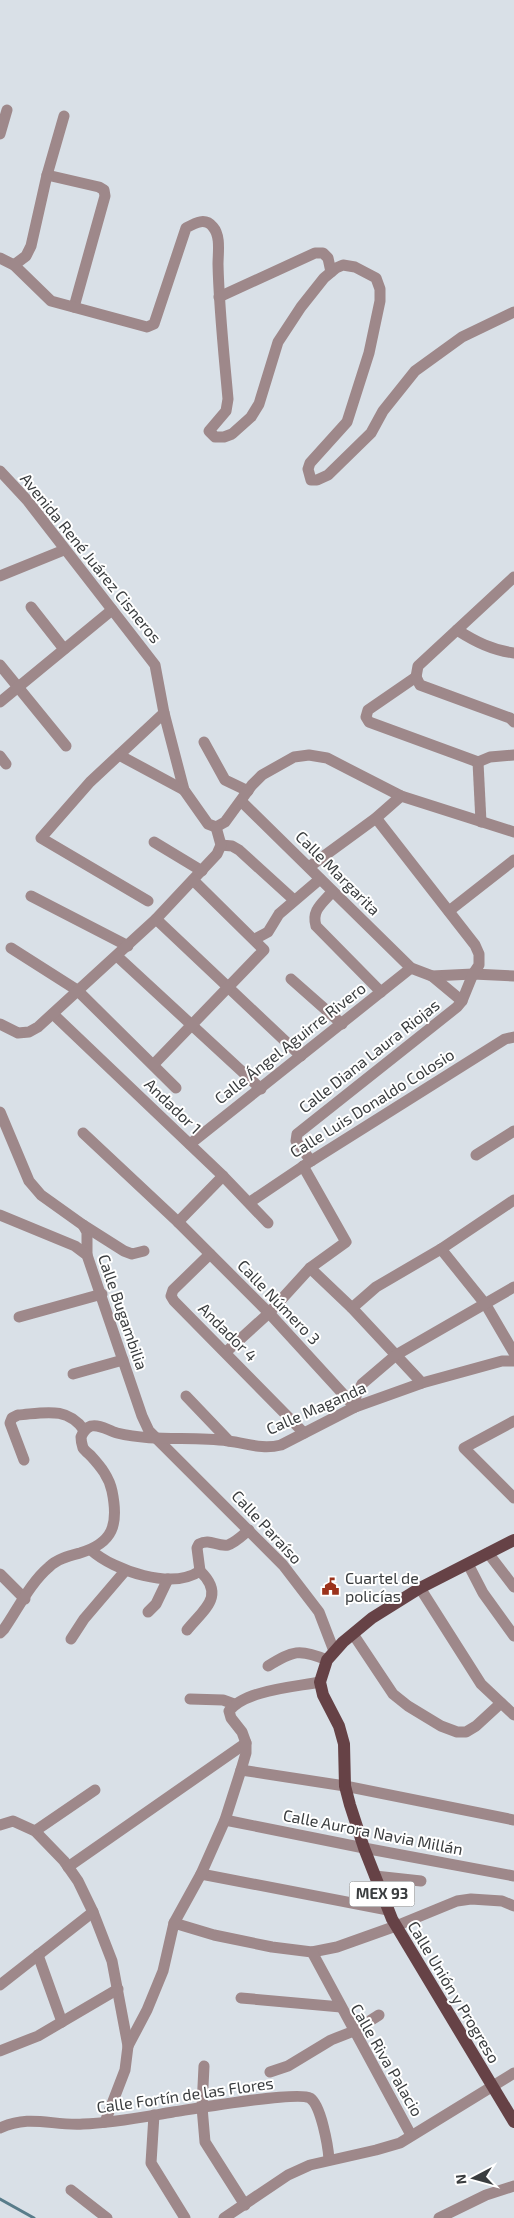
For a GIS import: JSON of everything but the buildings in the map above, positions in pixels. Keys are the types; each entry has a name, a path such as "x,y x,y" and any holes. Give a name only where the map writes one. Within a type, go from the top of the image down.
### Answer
{"main road":[{"path":"320,1682 331,1655 372,1618 420,1588 514,1540"},
{"name":"Calle Unión y Progreso","path":"320,1682 322,1695 340,1726 344,1744 344,1786 364,1848 388,1910 514,2122"}],"street":[{"path":"0,134 7,110"},
{"path":"14,265 26,256 31,246 47,175 64,116"},
{"path":"47,175 99,187 104,190 74,307"},
{"path":"0,258 14,265 44,297 51,301 148,327 154,324 186,228 197,221 206,222 214,227 218,240 219,296 228,399 226,411 209,431 215,437 224,437 232,434 251,416 259,404 278,342 301,307 331,272 343,265 355,267 376,278 380,289 380,301 369,353 347,422 310,463 308,469 312,480 328,475 371,433 382,411 415,371 462,337 514,312"},
{"path":"219,296 315,253 323,253 328,258 331,272"},
{"name":"Avenida René Juárez Cisneros","path":"0,472 27,500 155,665 164,713"},
{"path":"0,575 64,550"},
{"path":"514,577 418,666 416,677 420,685 510,718 514,722"},
{"path":"31,607 64,649"},
{"path":"0,702 112,610"},
{"path":"457,630 476,642 494,650 514,653"},
{"path":"0,665 66,746"},
{"path":"416,677 368,710 366,717 369,722 478,762 490,757 514,755"},
{"path":"148,901 41,838 90,782 164,713 184,790 208,824 216,827 225,822 262,775 294,757 309,755 327,758 401,796 514,832"},
{"path":"204,742 225,780 248,791"},
{"path":"119,755 184,790"},
{"path":"478,762 481,822"},
{"path":"309,867 376,818 401,796"},
{"name":"Calle Margarita","path":"242,802 411,968"},
{"name":"Calle Diana Laura Riojas","path":"310,1268 346,1242 296,1141 297,1134 462,1001 479,964 479,954 476,945 376,818"},
{"path":"0,1024 18,1033 29,1032 53,1014 77,990 118,957 198,876 217,854 221,845 216,827"},
{"path":"154,842 198,876 264,950 154,1064"},
{"path":"221,845 232,846 240,850 294,900"},
{"path":"449,911 514,860"},
{"path":"255,939 268,932 279,914 320,879"},
{"path":"332,892 316,911 313,918 316,926 380,992"},
{"path":"31,896 128,946"},
{"path":"156,919 301,1056"},
{"path":"11,948 77,990 154,1064 176,1088"},
{"path":"118,957 261,1089"},
{"path":"411,968 432,976 462,1001"},
{"name":"Calle Ángel Aguirre Rivero","path":"190,1144 411,968"},
{"path":"432,976 473,974 514,976"},
{"path":"291,979 342,1024"},
{"name":"Andador 1","path":"53,1014 250,1202 268,1223"},
{"name":"Calle Luis Donaldo Colosio","path":"250,1202 307,1163 505,1039 514,1037"},
{"path":"0,1112 29,1181 41,1194 83,1225 124,1251 132,1254 144,1251"},
{"path":"476,1155 514,1131"},
{"name":"Calle Número 3","path":"83,1134 178,1222 269,1313 354,1407"},
{"path":"178,1222 223,1176"},
{"path":"352,1308 376,1287 441,1249 514,1200"},
{"name":"Calle Bugambilia","path":"0,1216 75,1246 87,1255 102,1294 142,1416 149,1431 157,1439"},
{"path":"83,1225 86,1232 87,1255"},
{"path":"441,1249 486,1305 514,1353"},
{"name":"Andador 4","path":"210,1254 173,1290 171,1296 304,1433"},
{"path":"226,1352 269,1313 310,1268 352,1308 422,1383"},
{"path":"354,1407 356,1396 362,1384 396,1355 514,1288"},
{"path":"19,1317 102,1294"},
{"path":"73,1374 123,1360"},
{"name":"Calle Maganda","path":"84,1430 91,1426 117,1433 157,1439 228,1441 268,1448 280,1445 354,1407 422,1383 502,1361 514,1361"},
{"path":"186,1396 228,1441"},
{"path":"0,1632 49,1566 59,1559 91,1550 107,1540 113,1524 112,1492 107,1474 83,1448 81,1437 84,1430 77,1420 67,1414 57,1412 18,1415 12,1418 10,1423 24,1460"},
{"path":"514,1421 464,1448 514,1498"},
{"name":"Calle Paraíso","path":"157,1439 283,1565 318,1612 331,1655"},
{"path":"187,1630 209,1604 213,1590 209,1579 200,1571 197,1548 199,1544 208,1541 221,1545 230,1544 249,1530"},
{"path":"91,1550 100,1558 125,1571 168,1579 200,1571"},
{"path":"488,1554 514,1587"},
{"path":"468,1564 483,1593 514,1636"},
{"path":"70,1639 84,1619 125,1571"},
{"path":"0,1574 25,1599"},
{"path":"148,1612 156,1604 168,1579"},
{"path":"420,1588 481,1684 514,1715"},
{"path":"353,1634 393,1694 408,1706 441,1726 457,1732 466,1732 476,1726 501,1703"},
{"path":"268,1666 290,1652 331,1655"},
{"path":"232,1708 252,1696 320,1682"},
{"path":"190,1699 223,1700 232,1708"},
{"path":"128,2046 147,2010 163,1971 174,1923 201,1874 225,1820 241,1770 246,1753 246,1743 242,1732 231,1718 232,1708"},
{"path":"68,1867 246,1743"},
{"path":"241,1770 344,1786 514,1820"},
{"path":"35,1831 95,1790"},
{"name":"Calle Aurora Navia Millán","path":"225,1820 514,1876"},
{"path":"0,1825 13,1822 35,1831 68,1867 78,1881 93,1912 112,1961 128,2046 125,2070 105,2122"},
{"path":"201,1874 388,1910"},
{"path":"375,1876 421,1881"},
{"path":"174,1923 272,1947 312,1952 337,1947 396,1926 457,1901 471,1899 502,1901 514,1906"},
{"path":"0,1985 93,1912"},
{"path":"312,1952 341,2007"},
{"path":"38,1955 62,2022"},
{"path":"0,2051 38,2036 118,1989"},
{"name":"Calle Riva Palacio","path":"241,1998 341,2007 411,2135"},
{"path":"270,2072 288,2066 331,2040 354,2031 379,2014"},
{"path":"204,2066 202,2107 205,2142 245,2206"},
{"path":"224,2218 245,2206 288,2175 310,2165 400,2143 514,2073"},
{"name":"Calle Fortín de las Flores","path":"0,2128 23,2120 80,2124 105,2122 202,2107 303,2096 314,2103 326,2138 329,2159"},
{"path":"154,2115 151,2163 185,2218"},
{"path":"439,2218 486,2195 514,2186"},
{"path":"71,2190 107,2218"}],"waterway":[{"path":"0,2199 34,2218"}],"place":[{"name":"Cuartel de policías","path":"331,1587"}]}
